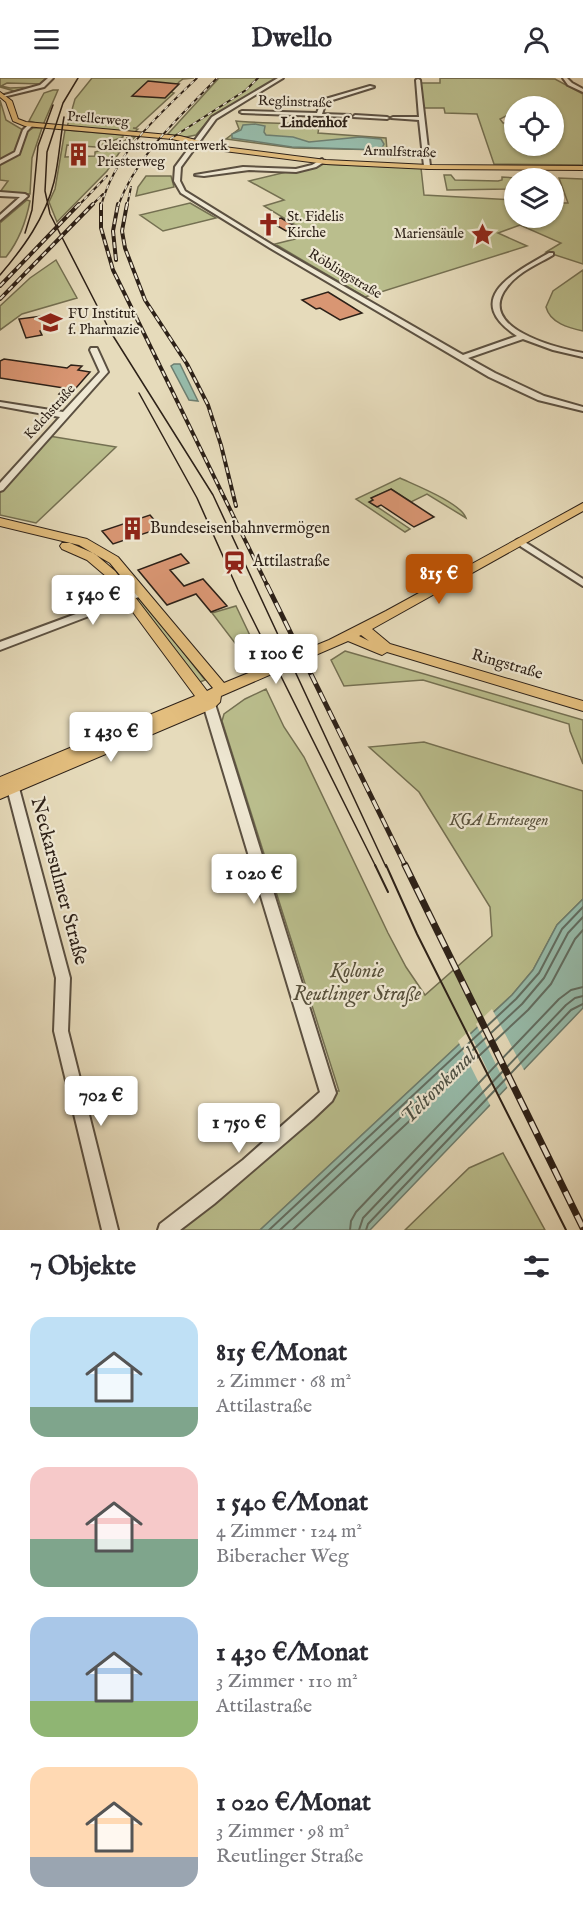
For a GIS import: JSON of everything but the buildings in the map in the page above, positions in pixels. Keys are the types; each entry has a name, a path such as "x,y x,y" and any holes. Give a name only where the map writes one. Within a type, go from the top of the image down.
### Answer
{"main road":[{"name":"Prellerweg","path":"3,93 16,101 20,122 31,125 196,142"},
{"name":"Arnulfstraße","path":"196,142 248,154 322,161 427,166 583,168"},
{"path":"5,786 349,636 583,506"},
{"path":"0,522 73,539 96,548 114,560 206,700"},
{"path":"0,530 65,546 91,557 135,595 223,691"},
{"name":"Ringstraße","path":"363,629 385,646 422,659"},
{"name":"Ringstraße","path":"349,636 376,648 422,659 583,706"}],"street":[{"path":"3,93 42,86 51,78"},
{"name":"Röblingstraße","path":"281,78 214,117 177,171 179,185 186,195 462,358 529,393 583,409"},
{"path":"565,78 570,84 583,91"},
{"path":"418,80 427,166"},
{"path":"320,115 324,101 372,87"},
{"name":"Reglinstraße","path":"225,110 235,111"},
{"name":"Reglinstraße","path":"242,112 387,118"},
{"path":"393,118 421,119"},
{"path":"0,162 17,153 25,130 31,125"},
{"path":"198,175 215,175 247,168 285,172 322,161"},
{"path":"0,194 25,196 0,218"},
{"path":"551,254 511,279 496,298 498,314 522,337 548,348 583,355"},
{"path":"462,358 522,337"},
{"name":"Kelchstraße","path":"0,488 104,372 94,350"},
{"path":"0,404 65,415"},
{"path":"520,542 583,583"},
{"path":"0,646 135,595"},
{"path":"166,1230 218,1193 257,1161 327,1096 206,700"},
{"name":"Neckarsulmer Straße","path":"5,786 63,978 61,1031 110,1230"}],"green space":[{"path":"0,78 48,78 43,84 7,83 1,86 34,87 14,91 0,87"},
{"path":"92,78 194,78 183,79 179,82 171,92 174,93 136,128 133,128 138,129 135,132 67,127 75,99"},
{"path":"219,78 278,78 212,116 196,135 186,137 167,135"},
{"path":"440,78 555,79 583,94 583,165 494,164 477,114 445,113 444,108 423,108 421,83 440,83"},
{"path":"58,90 43,125 29,121 44,93"},
{"path":"0,100 6,120 23,130 17,151 0,161"},
{"path":"320,120 318,133 386,138 387,150 294,148 226,139 239,129 236,121 301,123"},
{"path":"42,128 32,158 30,194 0,192 8,181 0,180 0,164 19,154 27,131"},
{"path":"65,130 123,135 123,137 96,147 67,145 65,157 95,156 95,152 116,146 129,138 126,138 136,136 119,153 107,171 57,222 49,202 55,189"},
{"path":"320,164 421,168 424,195 504,199 504,228 512,228 498,233 527,246 365,297 275,244 295,239 293,237 297,236 291,232 302,229 264,206 284,200 249,181"},
{"path":"444,175 451,175 455,180 498,181 504,177 504,189 447,190"},
{"path":"146,176 171,176 174,187 136,196 138,187"},
{"path":"564,178 583,179 583,264 546,252 561,243 527,228 564,228 564,203 568,203 564,192"},
{"path":"27,200 30,201 18,238 6,257 0,257 0,223"},
{"path":"190,203 216,218 163,231 140,215"},
{"path":"56,260 77,298 22,314 0,330 0,306 30,278"},
{"path":"583,270 583,331 556,321 548,313 546,307 553,291"},
{"path":"49,436 116,447 36,523 0,515 0,492"},
{"path":"400,478 456,506 466,518 427,494 411,502 391,489 372,498 370,502 410,529 405,532 356,499"},
{"path":"141,598 205,680 200,682 136,600"},
{"path":"236,606 254,644 238,647 212,613"},
{"path":"345,651 583,720 583,764 569,724 423,680 344,686 331,660"},
{"path":"266,689 284,727 304,757 388,933 406,967 425,995 492,936 490,907 419,792 369,747 424,742 583,791 583,899 557,925 533,970 512,995 260,1230 177,1230 266,1160 335,1091 339,1091 222,721 224,714 245,699"},
{"path":"503,1153 545,1230 405,1230 469,1168"}],"water":[{"path":"243,125 265,126 266,135 293,137 309,142 360,137 381,139 384,144 381,150 292,147 232,138 232,134 241,130"},
{"path":"180,364 198,401 189,400 171,366"},
{"name":"Teltowkanal","path":"583,899 583,1008 370,1230 260,1230 512,995 533,970 557,925"}],"pier":[{"path":"492,1009 525,1072 508,1089 476,1024"},
{"path":"469,1031 500,1097 491,1107 458,1041"}],"tram line":[{"path":"47,202 45,191 47,152 63,103 78,78"},
{"path":"25,233 32,210 38,146 53,105"},
{"path":"47,202 56,174 64,117"},
{"path":"0,275 25,243 47,202"},
{"path":"47,202 50,214 110,331 213,495 386,867"},
{"path":"139,393 197,498 238,590 376,867"},
{"path":"375,865 388,892"},
{"path":"386,865 417,934 566,1230"}],"railway":[{"path":"101,206 108,186 128,151 153,121 197,78"},
{"path":"118,206 126,187 148,153 174,122 217,78"},
{"path":"170,139 246,90 258,78"},
{"path":"78,206 107,176"},
{"path":"127,206 131,187"},
{"path":"93,204 103,194"},
{"path":"0,286 79,204"},
{"path":"0,299 93,204"},
{"path":"116,260 113,231 118,204"},
{"path":"127,204 122,231 125,248 145,300 187,364 208,405 221,445 236,506"},
{"path":"101,206 101,228 113,270 268,587"},
{"path":"267,585 406,867"},
{"path":"405,865 583,1228"}],"place":[{"name":"Gleichstromunterwerk Priesterweg","path":"79,154"},
{"name":"St. Fidelis Kirche","path":"269,225"},
{"name":"Mariensäule","path":"482,234"},
{"name":"FU Institut f. Pharmazie","path":"50,322"},
{"name":"Bundeseisenbahnvermögen","path":"132,529"},
{"name":"Attilastraße","path":"235,562"}],"district":[{"name":"Lindenhof","path":"314,122"}],"park label":[{"name":"KGA Erntesegen","path":"499,821"},
{"name":"Kolonie Reutlinger Straße","path":"357,982"}]}
